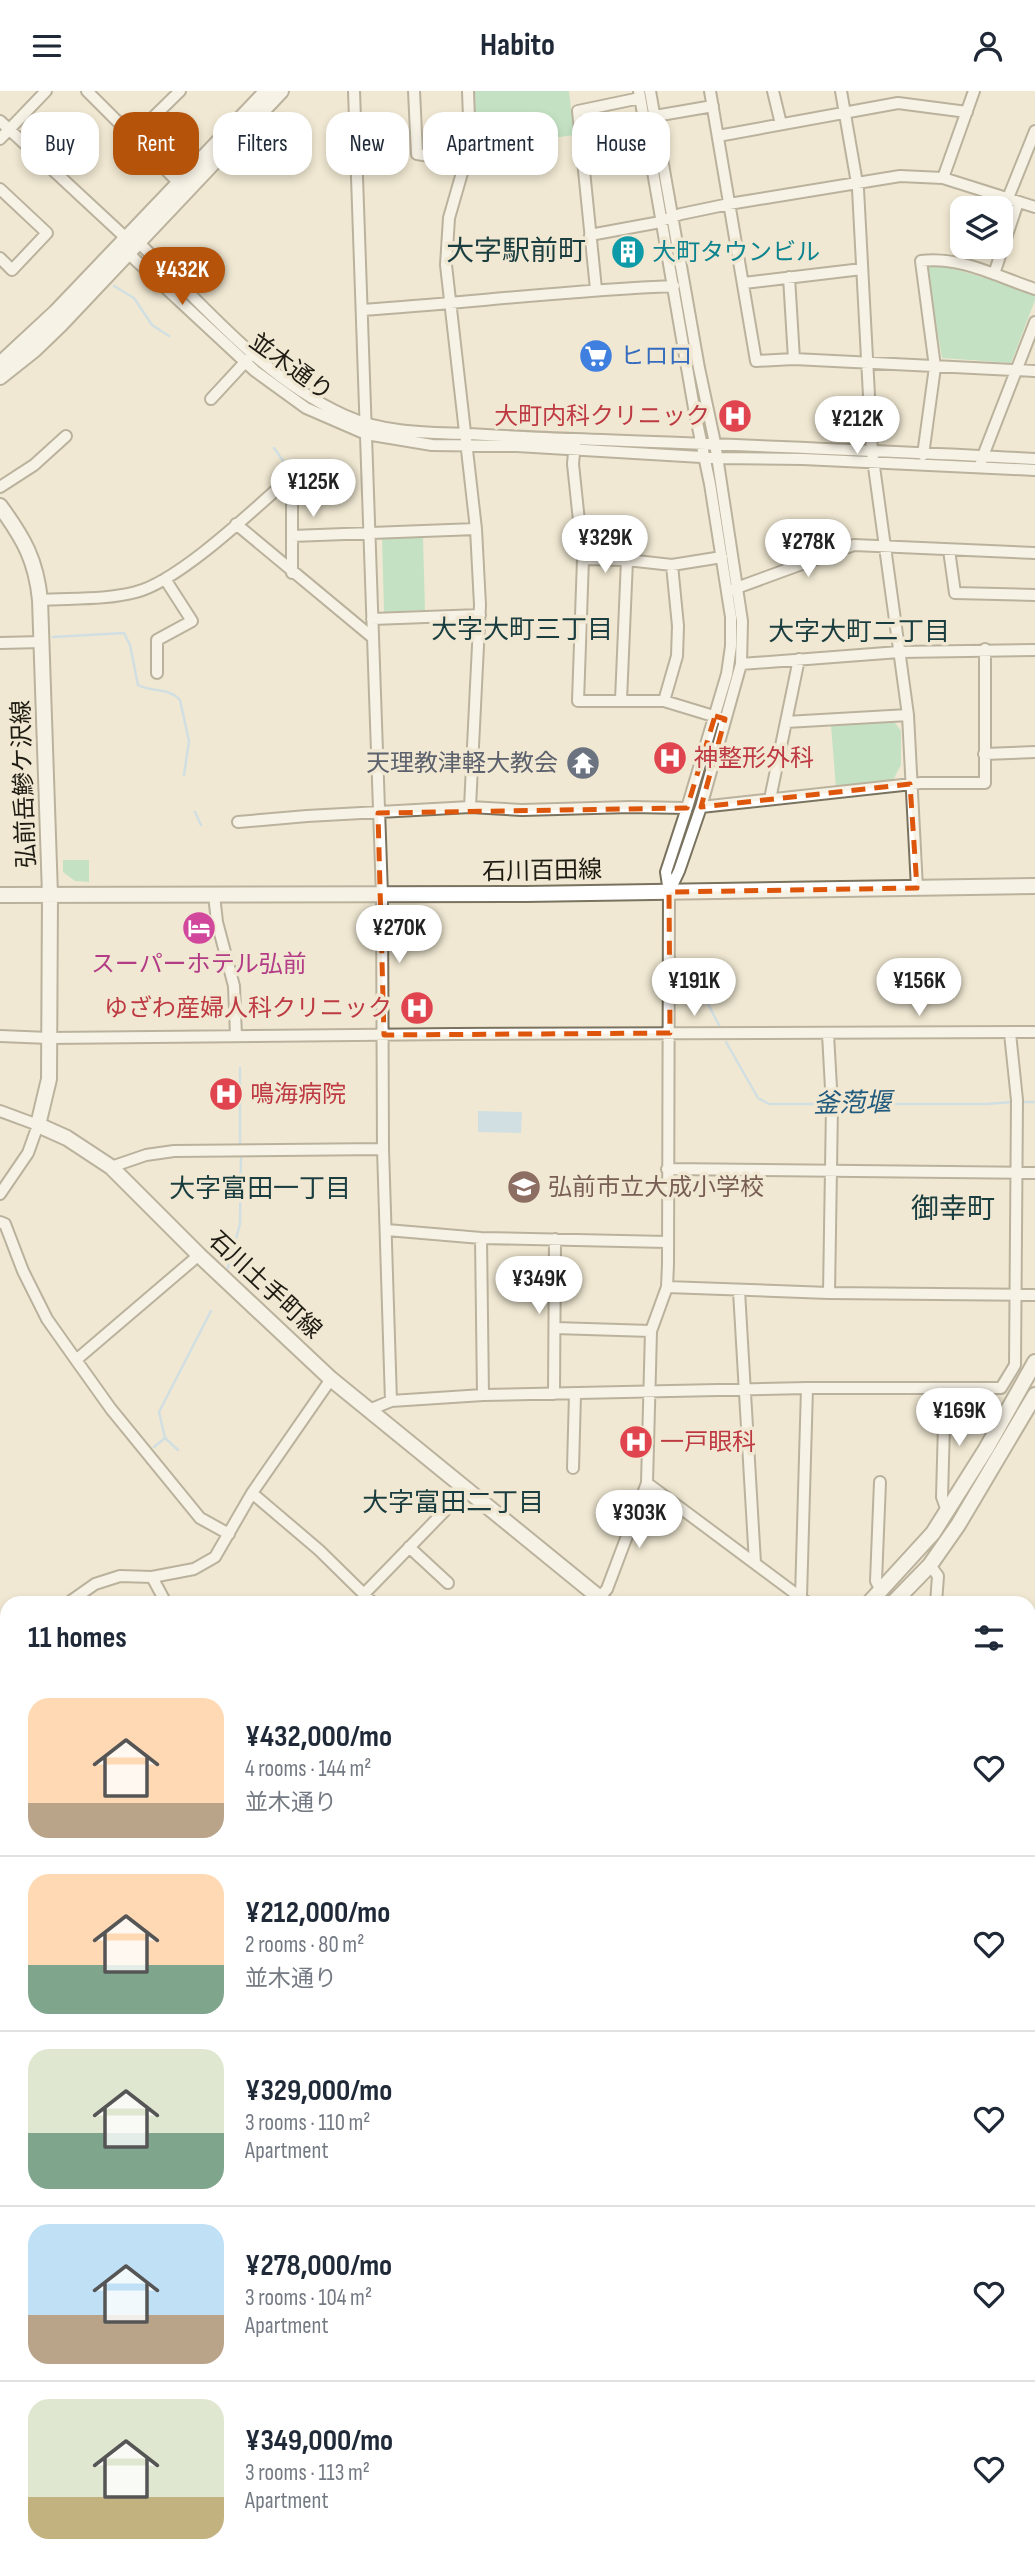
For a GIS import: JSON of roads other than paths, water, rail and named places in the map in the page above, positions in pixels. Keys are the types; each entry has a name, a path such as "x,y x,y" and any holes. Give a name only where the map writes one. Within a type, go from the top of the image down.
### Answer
{"main road":[{"path":"0,377 60,325 131,244 179,183 267,91"},
{"path":"0,364 131,244 281,91"},
{"name":"弘前岳鰺ケ沢線","path":"0,506 30,551 40,600 50,895 0,895"},
{"name":"石川百田線","path":"50,895 382,895 1035,886"},
{"path":"38,1125 49,1079 50,895"},
{"name":"石川土手町線","path":"38,1125 67,1138 110,1167 331,1379 592,1596"},
{"path":"875,1596 914,1556 947,1511 1035,1362"},
{"path":"900,1596 930,1565 958,1525 1035,1395"}],"street":[{"path":"87,91 113,117"},
{"path":"159,112 180,91"},
{"path":"354,91 382,895 383,1149 391,1401"},
{"path":"414,91 417,154 423,155"},
{"path":"468,91 469,112"},
{"path":"650,91 654,112"},
{"path":"710,91 757,361 794,359 1035,371"},
{"path":"773,91 781,124"},
{"path":"841,91 857,182 872,452 887,546 908,715 917,888"},
{"path":"905,104 909,91"},
{"path":"943,178 974,91"},
{"path":"0,139 43,92"},
{"path":"596,289 578,111 640,94 718,458 732,589 731,646 720,718 701,807 680,871 669,892"},
{"path":"718,137 845,112 905,104 967,112"},
{"path":"670,113 713,106"},
{"name":"並木通り","path":"0,121 248,358 366,428 466,440 575,444 715,443 923,454 1035,470"},
{"path":"1035,131 1013,200 1035,207"},
{"path":"171,175 179,183"},
{"path":"462,175 449,218 446,265 476,529 480,615 470,807"},
{"path":"602,1596 607,1589 648,1483 650,1331 667,1287 670,1033 669,892 666,872 741,664 742,621 722,557 710,484 700,444 674,286 662,175"},
{"path":"590,235 729,204 900,176 943,178 1000,196"},
{"path":"0,189 47,233 12,270 0,258"},
{"path":"923,454 935,367 921,261 936,259 980,268 1035,289"},
{"path":"994,274 998,259"},
{"path":"744,283 862,269"},
{"path":"789,277 794,359"},
{"path":"362,310 451,305 596,289 674,286"},
{"path":"981,462 1035,322"},
{"path":"211,399 248,358"},
{"path":"0,487 34,465 66,436"},
{"path":"575,444 573,464 583,559 579,701 664,701 720,718"},
{"name":"並木通り","path":"575,444 703,457 875,464 1035,459"},
{"path":"40,600 137,592 165,579 286,481 292,487 292,573"},
{"path":"236,524 372,637"},
{"path":"292,536 476,529"},
{"path":"732,589 854,545 1035,554"},
{"path":"949,550 955,593 1035,595"},
{"path":"583,559 672,565 722,557"},
{"path":"621,700 627,560"},
{"path":"664,701 677,656 678,626 672,565"},
{"path":"157,673 158,640 192,621 165,579"},
{"path":"372,619 480,615"},
{"path":"0,643 42,642"},
{"path":"701,807 910,784 985,783 985,649"},
{"path":"741,664 899,652 1035,650"},
{"path":"771,799 799,659"},
{"path":"786,722 908,715"},
{"path":"984,754 1035,753"},
{"path":"238,823 307,816 470,807 522,810 687,808"},
{"path":"214,895 217,922 234,986 236,1037"},
{"path":"369,1410 391,1401 483,1395 807,1388 1001,1388 1015,1365 1017,1100 1010,1033"},
{"path":"0,1035 49,1038 1035,1033"},
{"path":"828,1034 832,1105 829,1293"},
{"path":"0,1111 38,1125 28,1153 0,1194"},
{"path":"110,1167 146,1155 202,1150 383,1149"},
{"path":"667,1169 1035,1173"},
{"path":"0,1222 5,1224 23,1271 47,1319 75,1360 111,1409 200,1518 229,1534"},
{"path":"387,1230 481,1238 667,1242"},
{"path":"481,1238 483,1395"},
{"path":"554,1394 555,1239"},
{"path":"75,1360 199,1255"},
{"path":"667,1287 829,1293 1035,1294"},
{"path":"739,1291 755,1563"},
{"path":"555,1328 650,1331"},
{"path":"78,1596 95,1584 120,1576 152,1577 194,1569 215,1556 252,1493 331,1379"},
{"path":"804,1596 807,1388"},
{"path":"945,1389 942,1497 947,1511"},
{"path":"573,1468 575,1394"},
{"path":"880,1482 876,1581 881,1590"},
{"path":"648,1483 799,1596"},
{"path":"252,1493 319,1550 364,1594 466,1489"},
{"path":"410,1547 448,1583"},
{"path":"930,1565 939,1576 937,1596"},
{"path":"152,1577 162,1596"}],"water":[{"path":"478,1111 522,1112 521,1133 478,1132"}],"waterway":[{"path":"114,286 134,298 152,325 169,336"},
{"path":"274,448 289,469"},
{"path":"53,637 124,633 130,645 138,685 170,693 180,700 189,741 184,775"},
{"path":"195,812 201,825"},
{"name":"釜萢堰","path":"694,977 720,1027"},
{"name":"釜萢堰","path":"726,1042 758,1098 769,1104 827,1104"},
{"path":"240,1068 240,1147"},
{"name":"釜萢堰","path":"834,1104 1013,1102"},
{"name":"釜萢堰","path":"1021,1102 1035,1102"},
{"path":"228,1268 240,1224 241,1154"},
{"path":"178,1450 165,1438 159,1412 211,1311"},
{"path":"154,1447 165,1438"}],"place":[{"name":"大町タウンビル","path":"628,252"},
{"name":"ヒロロ","path":"596,356"},
{"name":"大町内科クリニック","path":"735,416"},
{"name":"神整形外科","path":"670,758"},
{"name":"天理教津軽大教会","path":"583,763"},
{"name":"スーパーホテル弘前","path":"199,928"},
{"name":"ゆざわ産婦人科クリニック","path":"417,1008"},
{"name":"鳴海病院","path":"226,1094"},
{"name":"弘前市立大成小学校","path":"524,1187"},
{"name":"一戸眼科","path":"636,1442"}],"district":[{"name":"大字駅前町","path":"516,251"},
{"name":"大字大町三丁目","path":"522,630"},
{"name":"大字大町二丁目","path":"859,632"},
{"name":"大字富田一丁目","path":"260,1189"},
{"name":"御幸町","path":"953,1209"},
{"name":"大字富田二丁目","path":"453,1503"}]}
